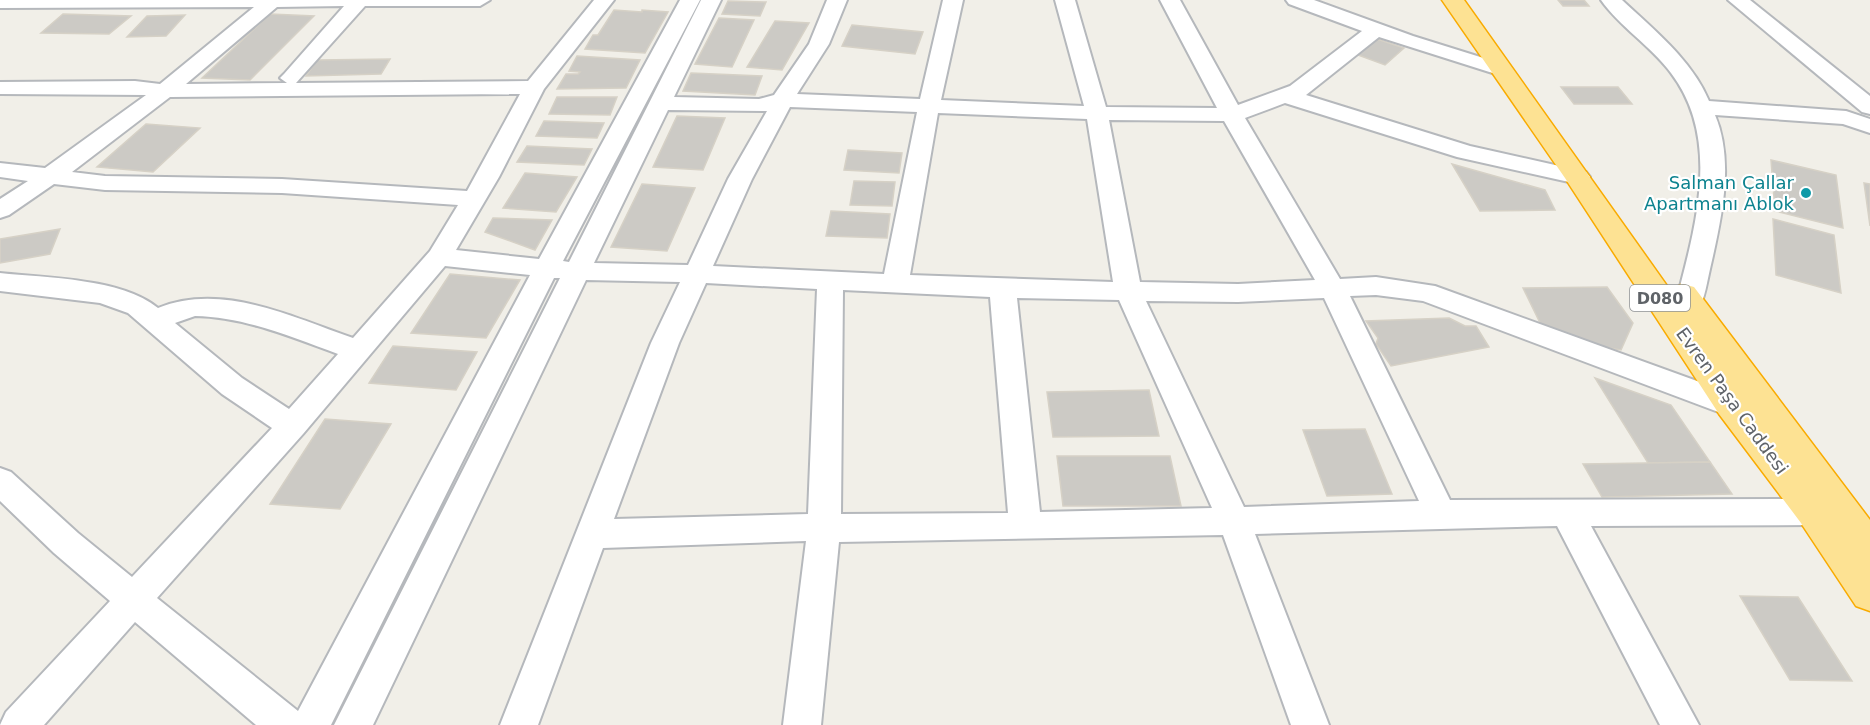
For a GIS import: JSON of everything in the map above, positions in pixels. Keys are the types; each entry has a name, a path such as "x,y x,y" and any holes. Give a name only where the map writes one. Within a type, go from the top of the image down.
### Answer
{"highway":[{"name":"Evren Paşa Caddesi","path":"1453,0 1578,177 1731,405 1814,512 1870,593"},
{"name":"Evren Paşa Caddesi","path":"1473,0 1870,550"}],"street":[{"path":"0,2 480,0"},
{"path":"19,725 292,426 439,257 474,199 534,87 604,0"},
{"path":"311,725 547,268 690,0"},
{"path":"353,725 575,271 711,0"},
{"path":"519,725 665,343 740,178 771,126 782,100 819,44 837,0"},
{"path":"895,284 929,105 953,0"},
{"path":"1065,0 1097,113 1128,291 1234,521 1310,725"},
{"path":"1170,0 1232,115 1332,287 1441,514"},
{"path":"1296,0 1502,70"},
{"path":"1611,0 1663,51 1696,97 1710,140 1711,209 1689,302"},
{"path":"1738,0 1869,119"},
{"path":"0,210 48,178 163,91 272,1"},
{"path":"291,78 359,1"},
{"path":"659,103 759,106 782,100 1097,113 1232,115 1299,91 1377,29"},
{"path":"0,88 135,87 163,91 534,87"},
{"path":"1285,96 1465,152 1578,177"},
{"path":"1700,107 1869,119"},
{"path":"0,170 48,178 105,183 282,186 474,199"},
{"path":"439,257 575,271 697,274 1003,289 1238,293 1376,286 1426,292 1731,405"},
{"path":"802,725 824,528 830,281"},
{"path":"0,282 102,294 138,306 232,386 292,426"},
{"path":"1003,289 1025,526"},
{"path":"156,321 187,308 215,307 358,350"},
{"path":"0,481 66,543 135,598 285,725"},
{"path":"593,534 1025,526 1441,514 1814,512"},
{"path":"1567,513 1680,725"}],"building":[{"path":"1558,0 1584,0 1589,6 1563,6"},
{"path":"728,1 766,2 760,16 722,14"},
{"path":"614,10 668,12 645,53 585,49 593,35 598,35"},
{"path":"63,14 131,16 109,34 41,33"},
{"path":"270,14 314,16 250,80 202,78"},
{"path":"185,15 166,36 127,37 147,16"},
{"path":"719,18 754,20 732,67 695,64"},
{"path":"775,21 809,23 782,70 747,67"},
{"path":"852,25 923,32 915,54 842,46"},
{"path":"1377,39 1404,48 1385,65 1358,55"},
{"path":"577,56 640,60 626,88 557,89 566,74 580,72 569,71"},
{"path":"390,59 381,74 306,76 317,60"},
{"path":"691,73 762,76 755,95 683,91"},
{"path":"1561,87 1618,87 1632,104 1574,104"},
{"path":"557,97 617,97 610,115 549,114"},
{"path":"677,116 725,118 703,170 653,167"},
{"path":"544,121 604,123 597,138 536,136"},
{"path":"146,124 200,128 153,172 97,167"},
{"path":"527,146 592,149 584,165 517,162"},
{"path":"848,150 902,153 899,173 844,170"},
{"name":"Salman Çallar Apartmanı Ablok","path":"1771,160 1836,175 1843,228 1775,211"},
{"path":"1452,164 1545,190 1555,210 1480,211"},
{"path":"525,173 577,177 556,212 503,208"},
{"path":"854,181 895,182 892,206 850,205"},
{"path":"1864,183 1870,184 1870,226"},
{"path":"642,184 695,188 667,251 611,247"},
{"path":"831,211 890,214 887,238 826,236"},
{"path":"493,218 552,220 535,250 485,232"},
{"path":"1773,219 1834,235 1841,293 1776,275"},
{"path":"60,229 50,254 0,263 0,239"},
{"path":"450,274 520,280 486,338 411,333"},
{"path":"1607,287 1633,323 1621,350 1598,346 1541,325 1523,288"},
{"path":"1449,318 1465,326 1476,326 1489,347 1391,366 1376,344 1378,338 1366,321"},
{"path":"393,346 477,352 456,390 369,383"},
{"path":"1595,378 1671,405 1710,462 1648,463"},
{"path":"1149,390 1159,436 1053,437 1047,392"},
{"path":"325,419 391,424 340,509 270,504"},
{"path":"1365,429 1392,494 1327,496 1303,430"},
{"path":"1057,456 1170,456 1181,506 1063,506"},
{"path":"1710,462 1732,494 1602,497 1583,464"},
{"path":"1740,596 1798,597 1852,681 1790,680"}],"place":[{"name":"Salman Çallar Apartmanı Ablok","path":"1806,193"}]}
